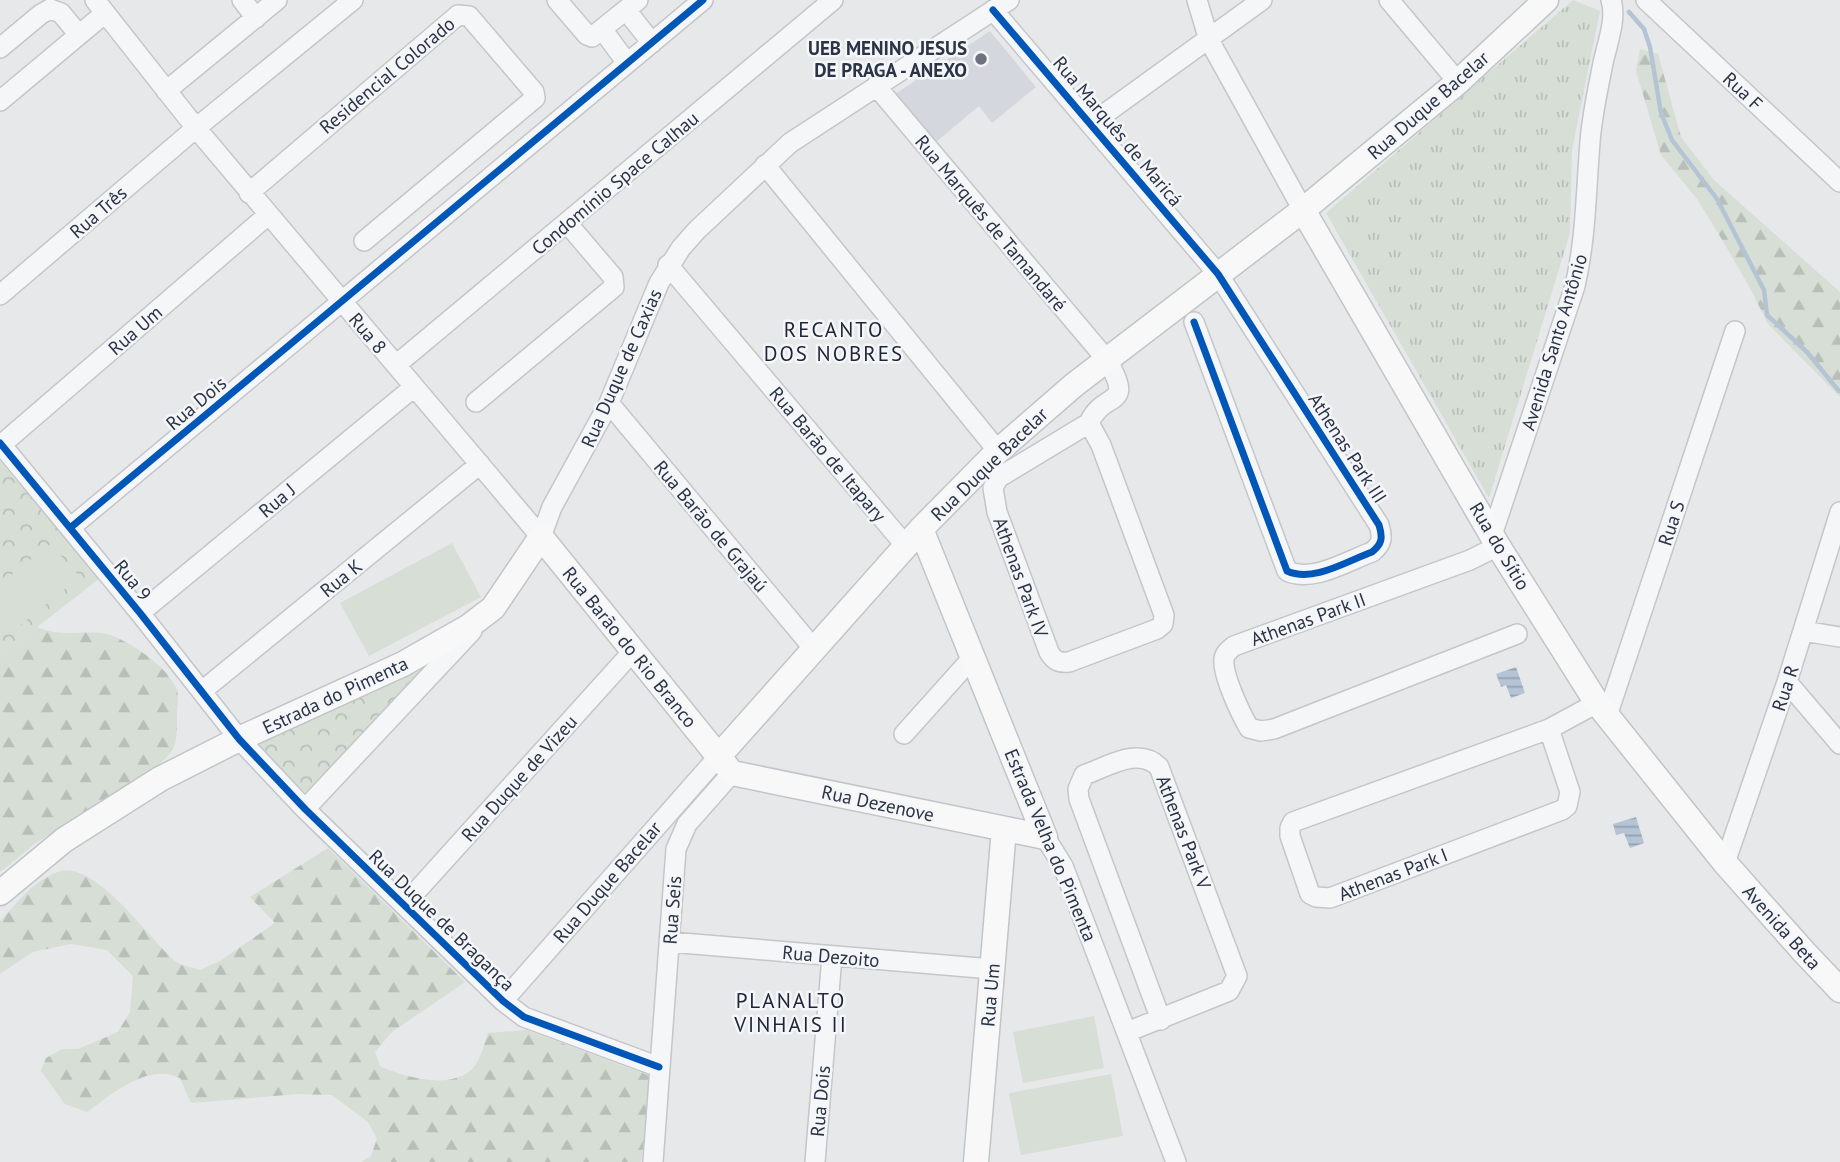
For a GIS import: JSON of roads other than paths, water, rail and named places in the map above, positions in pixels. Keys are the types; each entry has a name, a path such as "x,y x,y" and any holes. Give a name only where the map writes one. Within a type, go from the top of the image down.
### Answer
{"main road":[{"name":"Rua Duque Bacelar","path":"725,765 814,649 914,538 998,451 1107,360 1303,210 1458,82 1546,0"},
{"name":"Rua do Sítio","path":"1303,210 1495,541 1602,709 1725,863"},
{"name":"Rua Duque de Caxias","path":"493,608 541,537"},
{"name":"Rua Barão do Rio Branco","path":"541,537 725,765"},
{"name":"Estrada Velha do Pimenta","path":"914,538 973,657 1045,837"},
{"name":"Estrada do Pimenta","path":"0,893 64,840 160,779 425,652 468,627 493,608"},
{"name":"Rua Dezenove","path":"725,765 1045,837"},
{"name":"Rua Um","path":"976,1162 1004,829"},
{"name":"Avenida Beta","path":"1725,863 1840,990"}],"street":[{"path":"242,0 256,18"},
{"path":"166,91 277,0"},
{"name":"Rua Três","path":"0,295 196,128 353,0"},
{"path":"557,0 587,35 592,37 632,5 648,38"},
{"name":"Rua Dois","path":"71,528 627,63 648,38 703,0"},
{"name":"Condomínio Space Calhau","path":"396,365 834,0"},
{"path":"1197,0 1209,40 1303,210"},
{"path":"1091,123 1262,0"},
{"path":"1390,0 1458,82"},
{"name":"Avenida Santo Antônio","path":"1495,541 1579,267 1586,230 1590,142 1595,104 1611,10 1619,0"},
{"name":"Rua F","path":"1646,0 1840,182"},
{"name":"Rua Duque de Caxias","path":"541,537 556,500 609,403 668,265 697,230 765,164 807,130 1001,5"},
{"name":"Rua Marquês de Maricá","path":"1001,5 1091,123 1218,274"},
{"path":"0,101 79,35 99,7"},
{"name":"Rua 8","path":"99,7 268,215 541,537"},
{"path":"0,48 41,13 50,9 61,13 79,35"},
{"name":"Residencial Colorado","path":"249,192 458,15 469,16 534,92 534,98 364,241"},
{"path":"602,29 627,63"},
{"name":"Rua Marquês de Tamandaré","path":"876,86 1107,360"},
{"path":"765,164 998,451"},
{"name":"Rua Um","path":"1,444 268,215"},
{"path":"476,402 614,287 613,277 567,223"},
{"name":"Rua Barão de Itapary","path":"668,265 914,538"},
{"name":"Athenas Park III","path":"1194,322 1287,571 1295,575 1310,576 1372,552 1380,545 1382,536 1379,525 1218,274"},
{"name":"Rua S","path":"1602,709 1735,331"},
{"name":"Athenas Park IV","path":"1089,423 1101,445 1164,615 1163,624 1157,629 1060,663 1052,659 1049,652 997,512 993,488 998,478 1089,423 1116,395 1120,382 1107,360"},
{"name":"Rua J","path":"141,613 414,387"},
{"name":"Rua Barão de Grajaú","path":"609,403 814,649"},
{"name":"Rua 9","path":"1,444 141,613 239,739"},
{"name":"Rua K","path":"202,691 480,464"},
{"name":"Rua R","path":"1725,863 1787,682 1840,512"},
{"name":"Athenas Park II","path":"1495,541 1469,560 1234,646 1227,652 1225,672 1249,728 1261,731 1274,729 1517,634"},
{"name":"Rua Duque de Caxias","path":"305,809 493,608"},
{"path":"1803,631 1840,637"},
{"name":"Rua Duque de Vizeu","path":"404,905 634,650"},
{"path":"904,734 973,657"},
{"path":"1787,682 1840,744"},
{"name":"Athenas Park I","path":"1549,729 1570,792 1567,806 1562,810 1329,898 1310,894 1290,836 1293,822 1602,709"},
{"name":"Rua Duque de Bragança","path":"239,739 305,809 503,1001 524,1017 659,1067"},
{"name":"Athenas Park V","path":"1127,1032 1161,1020 1229,991 1237,976 1159,767 1153,761 1138,756 1084,775 1078,789 1079,799 1161,1020"},
{"name":"Rua Seis","path":"653,1162 676,849 687,824 725,765"},
{"name":"Rua Duque Bacelar","path":"503,1001 725,765"},
{"name":"Estrada Velha do Pimenta","path":"1045,837 1063,866 1176,1162"},
{"name":"Rua Dezoito","path":"670,942 992,969"},
{"name":"Rua Dois","path":"815,1162 832,956"}],"water":[{"path":"1516,667 1525,693 1511,698 1506,685 1501,687 1496,674"},
{"path":"1636,817 1644,843 1630,848 1624,833 1616,835 1613,824"}],"waterway":[{"path":"1629,12 1644,29 1650,47 1661,113 1672,140 1717,199 1764,290 1767,315 1807,352 1839,391"}],"place":[{"name":"UEB MENINO JESUS DE PRAGA - ANEXO","path":"981,59"}],"district":[{"name":"RECANTO DOS NOBRES","path":"834,341"},
{"name":"PLANALTO VINHAIS II","path":"791,1012"}]}
